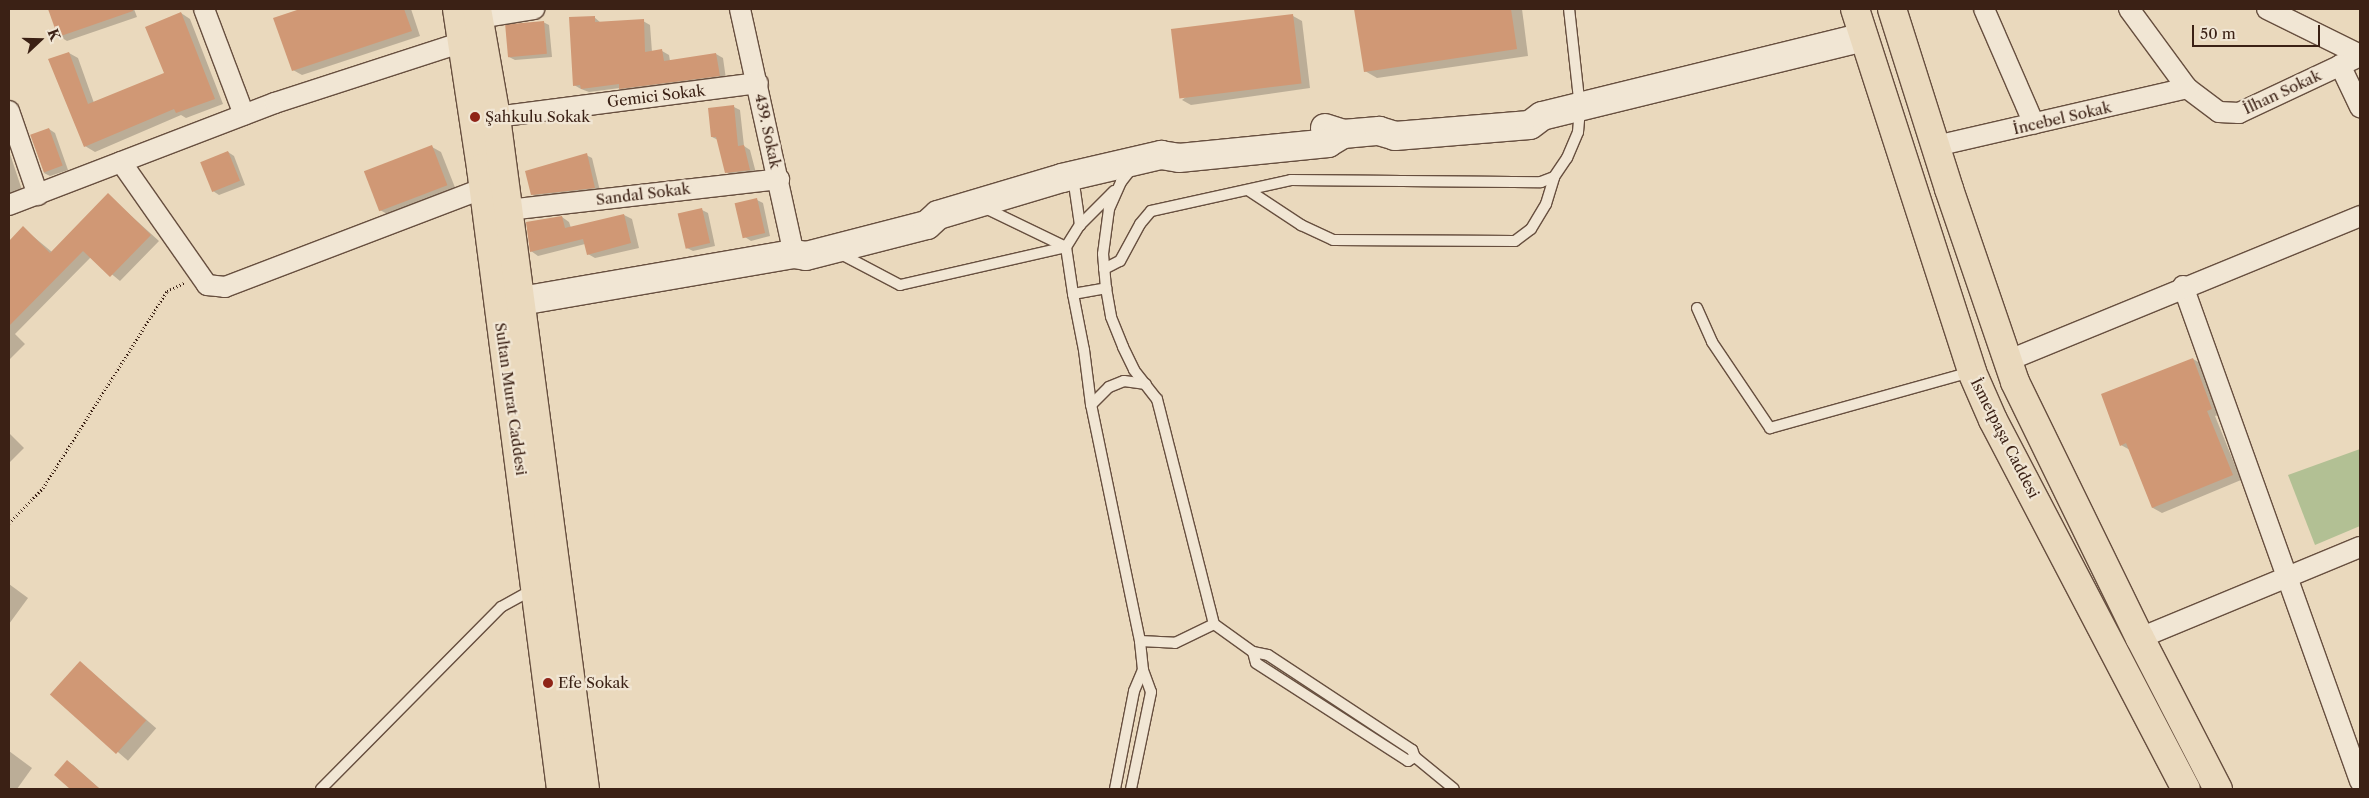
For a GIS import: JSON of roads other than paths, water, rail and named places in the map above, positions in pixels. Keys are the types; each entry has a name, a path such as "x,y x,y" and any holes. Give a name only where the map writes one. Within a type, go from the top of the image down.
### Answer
{"main road":[{"name":"İsmetpaşa Caddesi","path":"1855,9 1972,372 1993,420 2088,598 2186,789"},
{"name":"Sultan Murat Caddesi","path":"471,12 463,42 484,188 510,304 548,584 561,789"},
{"name":"Sultan Murat Caddesi","path":"471,12 496,117 508,210 510,304"},
{"path":"794,254 802,245 925,210 938,214 1073,176 1149,158 1179,158 1328,142 1343,134 1379,131 1395,136 1530,125 1542,116 1863,37 1896,18 2007,362 2116,584 2140,638 2218,789"},
{"path":"510,304 794,254 806,256 927,226 938,214"},
{"path":"1972,372 2007,362"},
{"path":"548,584 585,789"},
{"path":"2088,598 2116,584"}],"street":[{"path":"204,9 244,115"},
{"path":"471,12 534,9"},
{"name":"439. Sokak","path":"740,9 779,178 794,254"},
{"path":"1984,9 2034,124"},
{"name":"İlhan Sokak","path":"2129,9 2187,88 2219,112 2240,112 2360,55"},
{"path":"2267,9 2300,16 2360,55"},
{"path":"9,205 244,115 463,42"},
{"path":"2340,65 2360,107"},
{"name":"Gemici Sokak","path":"496,117 758,83"},
{"name":"İncebel Sokak","path":"1936,146 2187,88"},
{"path":"9,111 38,195"},
{"path":"121,162 207,285 225,287 484,188"},
{"name":"Sandal Sokak","path":"508,210 779,178"},
{"path":"2007,362 2183,286 2360,216"},
{"path":"2183,286 2360,781"},
{"path":"2140,638 2287,575 2360,547"}],"lane":[{"path":"1248,190 1301,225 1333,240 1515,241 1531,229 1546,204 1554,177 1567,158 1578,132 1580,108 1568,9"},
{"path":"1131,789 1151,692 1143,670 1140,641 1091,405 1066,247 1080,225 1121,182 1149,158"},
{"path":"1073,176 1080,225"},
{"path":"1104,269 1120,261 1140,224 1151,211 1291,180 1541,182 1554,177"},
{"path":"1121,182 1109,209 1103,254 1111,317 1123,347 1157,399 1214,624 1253,652 1256,663 1408,761 1415,758 1454,789"},
{"path":"976,204 1066,247"},
{"path":"834,250 900,285 1066,247"},
{"path":"1073,294 1106,288"},
{"path":"1697,308 1712,342 1770,428 1972,372"},
{"path":"1091,405 1109,387 1124,381 1146,384"},
{"path":"321,789 501,607 548,584"},
{"path":"1140,641 1175,643 1214,624"},
{"path":"1115,789 1134,692 1143,670"}],"place":[{"name":"Şahkulu Sokak","path":"475,117"},
{"name":"Efe Sokak","path":"548,683"}]}
